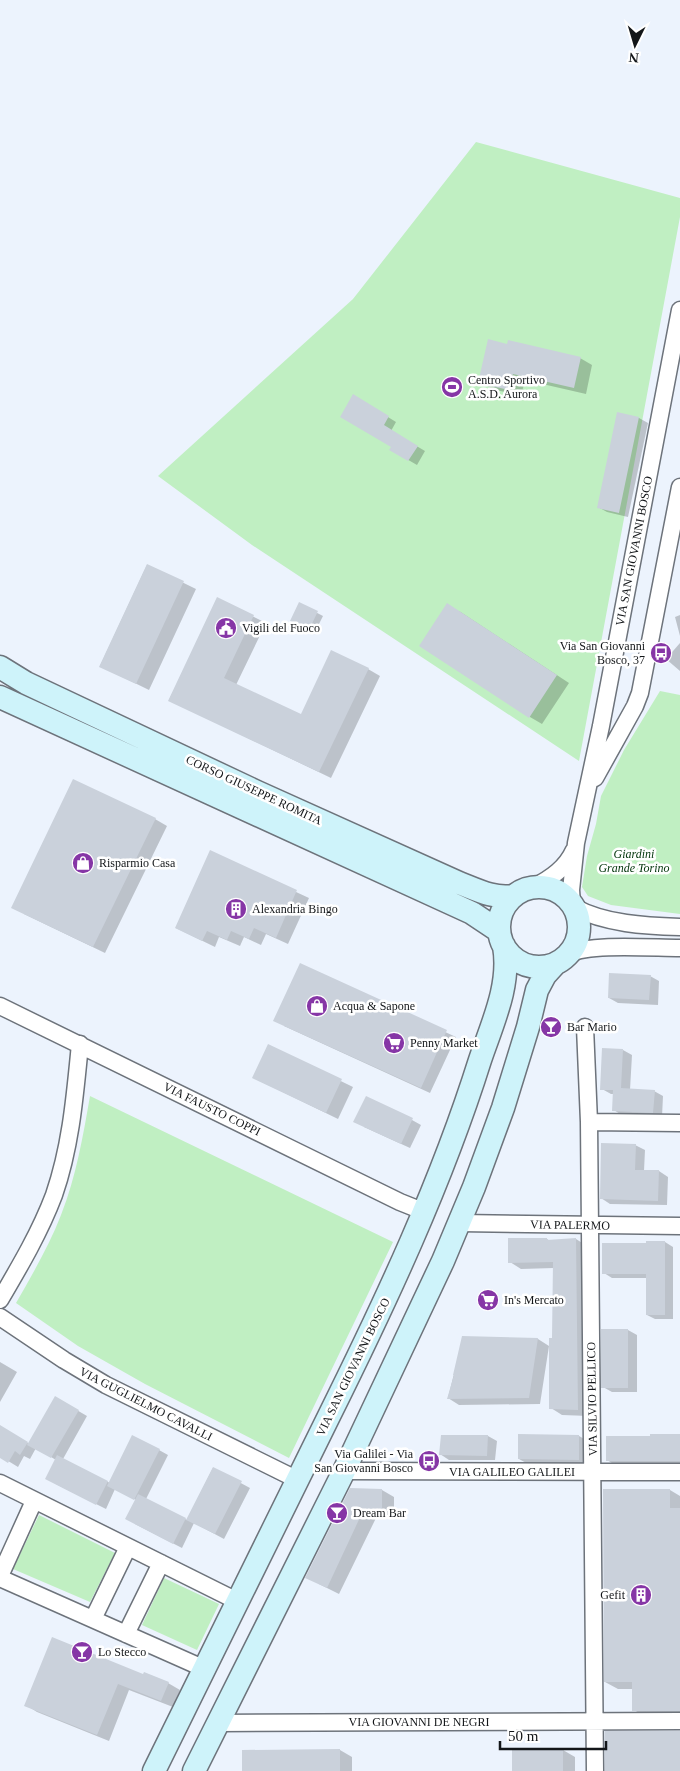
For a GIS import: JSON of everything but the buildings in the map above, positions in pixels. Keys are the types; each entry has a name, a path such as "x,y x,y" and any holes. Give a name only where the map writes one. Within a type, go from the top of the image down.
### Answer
{"main road":[{"name":"CORSO GIUSEPPE ROMITA","path":"0,667 26,683 257,792 479,892 498,897 513,896"},
{"name":"CORSO GIUSEPPE ROMITA","path":"0,697 472,912 494,926 501,939"},
{"path":"194,1771 344,1470 460,1222 503,1108 537,990 545,975 562,959 575,944 579,933 578,918 573,906 565,896 557,891 534,887 523,890 513,896 502,912 501,939 512,956 523,964 539,967 562,959"},
{"name":"VIA SAN GIOVANNI BOSCO","path":"154,1771 368,1339 425,1212 469,1097 500,997 506,969 501,939"},
{"path":"425,1212 460,1222"},
{"path":"302,1471 344,1470"},
{"path":"185,1709 218,1723"}],"street":[{"name":"VIA SAN GIOVANNI BOSCO","path":"576,843 603,717 680,310"},
{"name":"VIA SAN GIOVANNI BOSCO","path":"586,792 640,693 680,487"},
{"path":"534,887 550,878 565,865 574,852 576,843"},
{"path":"576,843 571,890 573,906 594,915 626,923 680,927"},
{"path":"562,959 577,951 590,949 680,948"},
{"name":"VIA FAUSTO COPPI","path":"0,1006 400,1202 425,1212"},
{"name":"VIA SILVIO PELLICO","path":"585,1027 590,1225 595,1771"},
{"path":"0,1300 20,1268 42,1222 62,1169 72,1120 80,1044"},
{"path":"588,1122 680,1122"},
{"name":"VIA PALERMO","path":"460,1222 680,1226"},
{"name":"VIA GUGLIELMO CAVALLI","path":"0,1317 64,1360 106,1385 302,1471"},
{"name":"VIA GALILEO GALILEI","path":"344,1470 680,1472"},
{"path":"0,1484 237,1601"},
{"path":"34,1501 0,1577 205,1669"},
{"path":"93,1619 128,1547"},
{"path":"126,1634 161,1563"},
{"name":"VIA GIOVANNI DE NEGRI","path":"218,1723 680,1721"}],"green space":[{"name":"Centro Sportivo A.S.D. Aurora","path":"476,142 680,198 680,217 579,761 252,545 158,476 353,299"},
{"name":"Giardini Grande Torino","path":"660,691 680,695 680,914 611,905 588,896 582,887 601,796 624,750"},
{"path":"90,1096 393,1242 289,1458 145,1384 78,1346 16,1303 46,1249 66,1201 78,1156"},
{"path":"39,1515 115,1553 90,1602 13,1569"},
{"path":"164,1578 219,1604 197,1650 142,1625"}],"place":[{"name":"Centro Sportivo A.S.D. Aurora","path":"452,387"},
{"name":"Vigili del Fuoco","path":"226,628"},
{"name":"Via San Giovanni Bosco, 37","path":"661,653"},
{"name":"Risparmio Casa","path":"83,863"},
{"name":"Alexandria Bingo","path":"236,909"},
{"name":"Acqua & Sapone","path":"317,1006"},
{"name":"Bar Mario","path":"551,1027"},
{"name":"Penny Market","path":"394,1043"},
{"name":"In's Mercato","path":"488,1300"},
{"name":"Via Galilei - Via San Giovanni Bosco","path":"429,1461"},
{"name":"Dream Bar","path":"337,1513"},
{"name":"Gefit","path":"641,1595"},
{"name":"Lo Stecco","path":"82,1652"}]}
